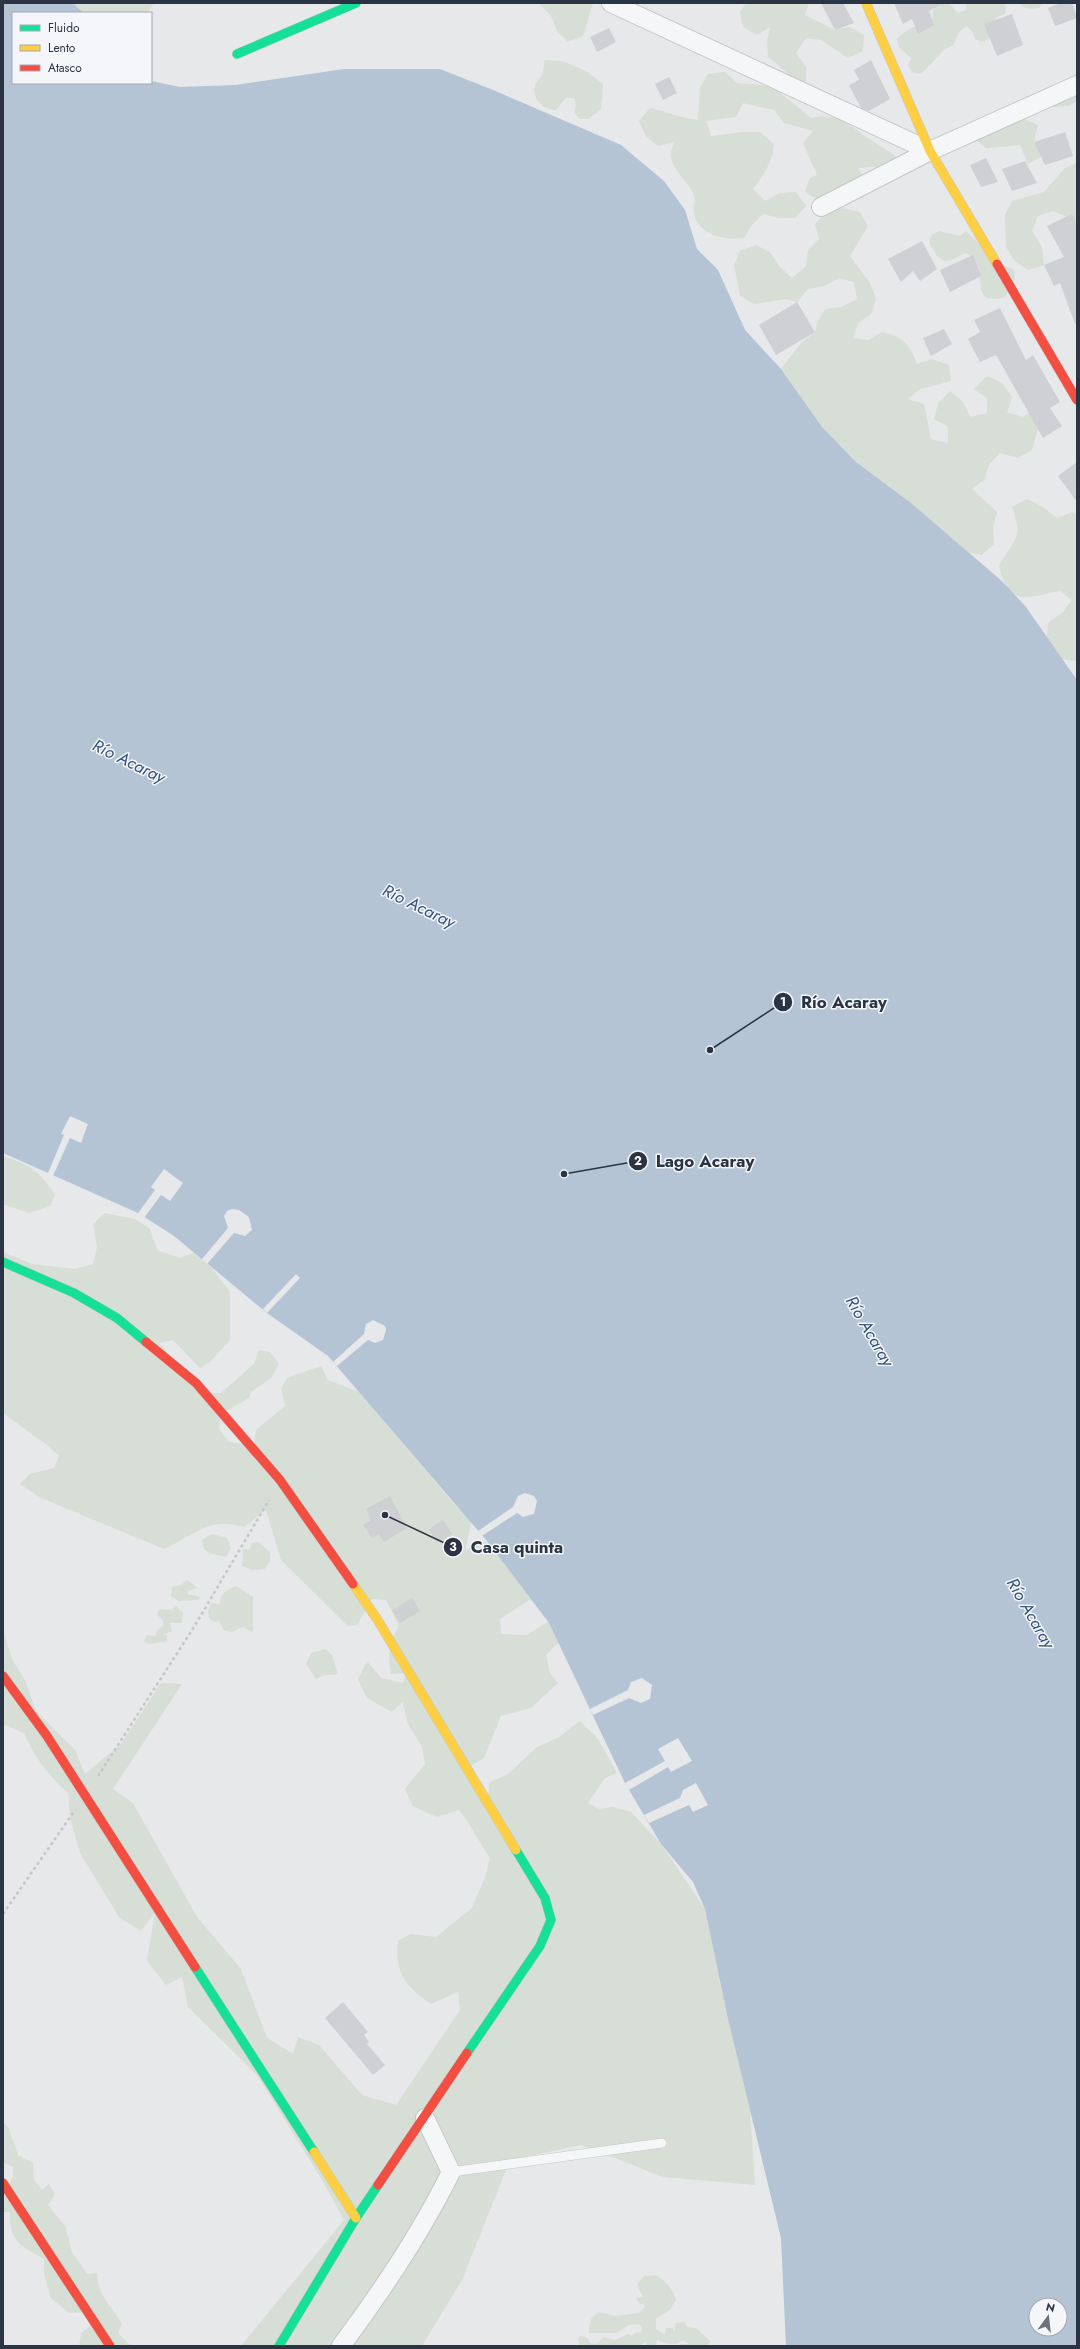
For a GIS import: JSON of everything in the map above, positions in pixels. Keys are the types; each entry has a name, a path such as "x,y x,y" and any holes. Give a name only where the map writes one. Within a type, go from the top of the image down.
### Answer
{"street":[{"path":"237,54 356,3"},
{"path":"611,3 930,151"},
{"path":"866,3 930,151 1077,400"},
{"path":"821,207 930,151 1077,85"},
{"path":"3,1262 74,1294 117,1318 196,1383 280,1480 377,1619 545,1898 551,1920 540,1946 356,2218 279,2346"},
{"path":"3,1676 47,1736 356,2218"},
{"path":"341,2346 376,2299 439,2197 451,2172 425,2118"},
{"path":"3,2183 110,2346"}],"lane":[{"path":"451,2172 662,2143"}],"path":[{"path":"3,1914 85,1795 194,1627 280,1480"}],"shaded area":[{"path":"42,3 154,3 148,12 52,12"},
{"path":"539,3 593,3 583,36 568,42 557,31 551,16"},
{"path":"746,3 809,3 805,15 835,30 849,27 864,35 863,51 848,58 821,40 806,38 796,53 806,67 806,85 791,76 768,57 767,41 770,27 757,35 743,27 740,12"},
{"path":"934,3 949,3 958,13 966,10 966,3 1003,3 1006,6 1005,14 997,17 993,23 989,39 982,42 975,39 972,31 966,26 960,31 953,45 945,49 921,74 912,72 908,65 911,58 899,47 897,39 904,32 913,27 932,21"},
{"path":"1019,3 1042,3 1039,8 1031,9 1024,7"},
{"path":"545,60 562,61 586,71 603,84 601,109 588,119 580,119 574,112 576,105 574,98 566,98 556,110 546,108 538,102 535,88 543,73"},
{"path":"725,72 737,83 772,86 811,118 830,117 844,121 899,159 889,166 858,168 867,182 863,198 819,200 805,192 810,178 817,175 803,143 813,131 784,123 774,110 743,103 736,117 706,121 711,136 743,132 760,132 774,144 772,157 767,168 753,189 765,201 780,193 796,192 806,206 795,218 779,218 763,214 752,225 744,238 721,237 707,232 697,221 694,214 695,198 691,189 672,162 671,153 674,142 658,146 646,136 639,121 650,108 685,118 698,120 700,88 708,74"},
{"path":"1077,90 1077,101 1068,106 1053,107 1047,93"},
{"path":"1024,119 1038,125 1034,142 1043,156 1028,164 1020,145 986,148 976,140"},
{"path":"1077,163 1077,232 1067,217 1053,211 1038,216 1032,231 1042,247 1044,265 1028,270 1014,260 1006,247 1005,215 1012,201 1044,192 1065,168"},
{"path":"843,208 860,212 868,226 850,256 870,283 876,299 871,314 858,323 853,338 869,340 882,332 896,336 905,342 917,364 932,359 949,365 951,381 920,389 908,399 924,404 931,439 948,443 948,427 934,419 938,403 950,391 963,402 970,417 987,413 987,398 974,389 987,376 1002,383 1012,397 1007,412 1022,417 1036,409 1048,420 1037,431 1032,450 1018,458 1000,453 989,465 984,480 972,489 997,512 993,528 994,544 982,555 968,552 911,503 856,462 822,427 781,369 802,342 815,332 817,323 825,309 841,307 857,299 854,282 839,278 824,286 808,289 797,302 786,299 754,304 740,296 734,265 740,251 756,245 770,252 779,266 792,278 806,266 808,250 819,239 815,224 826,213"},
{"path":"939,231 960,236 966,231 999,263 1014,270 1015,278 1005,297 992,299 985,296 980,283 978,266 973,258 965,253 952,260 944,261 937,256 929,242 932,235"},
{"path":"1027,499 1043,507 1057,518 1072,512 1077,514 1077,661 1062,659 1046,637 1049,622 1062,613 1072,600 1060,591 1029,597 1014,594 1008,588 1003,579 999,566 1013,544 1017,533 1016,518 1012,507"},
{"path":"3,1156 28,1166 39,1174 55,1195 50,1206 29,1213 3,1204"},
{"path":"105,1213 135,1219 150,1229 157,1250 180,1258 194,1253 211,1267 230,1292 230,1340 211,1361 200,1368 173,1340 159,1343 202,1393 221,1393 254,1364 259,1350 270,1352 279,1364 271,1378 251,1392 249,1398 221,1414 219,1429 229,1442 254,1445 256,1430 285,1406 281,1389 287,1378 321,1366 328,1380 359,1392 456,1506 472,1519 465,1552 473,1544 495,1539 531,1599 500,1619 501,1634 527,1635 554,1618 562,1639 546,1655 550,1673 558,1683 531,1708 501,1716 484,1758 464,1770 488,1803 489,1783 508,1774 537,1747 559,1737 580,1721 598,1739 617,1773 605,1778 588,1803 599,1809 613,1807 631,1812 661,1844 705,1909 728,2019 750,2110 755,2185 663,2177 582,2145 510,2160 462,2280 422,2346 241,2346 344,2220 322,2180 257,2075 188,2007 182,1977 166,1985 147,1961 155,1912 141,1931 119,1917 80,1853 70,1818 68,1793 43,1766 32,1750 24,1733 3,1724 3,1631 13,1661 25,1680 36,1711 75,1750 85,1774 121,1744 161,1683 182,1684 113,1789 133,1803 197,1917 241,1969 267,2038 293,2054 298,2037 319,2045 362,2095 396,2105 460,2010 458,1992 431,2004 408,1985 400,1971 398,1963 398,1941 410,1934 436,1937 472,1908 485,1877 490,1858 459,1810 437,1817 413,1806 405,1789 425,1764 422,1747 407,1722 403,1701 392,1712 367,1698 358,1679 367,1661 381,1678 403,1683 406,1673 391,1674 391,1643 399,1626 386,1600 372,1599 357,1625 348,1626 281,1560 266,1510 244,1527 231,1524 210,1526 193,1533 164,1549 41,1498 20,1484 30,1474 54,1468 59,1456 47,1445 3,1413 3,1252 32,1264 75,1269 93,1264 97,1247 93,1224"},
{"path":"212,1534 227,1538 231,1548 226,1557 210,1553 204,1549 202,1540"},
{"path":"258,1542 270,1552 270,1561 265,1569 253,1570 242,1566 243,1549 250,1549 252,1543"},
{"path":"187,1580 198,1588 187,1591 189,1595 195,1595 200,1598 198,1600 179,1601 171,1596 172,1587 181,1585"},
{"path":"236,1586 253,1597 253,1632 242,1627 232,1632 224,1630 219,1621 215,1622 209,1618 208,1611 211,1603 220,1604 221,1597 224,1592"},
{"path":"175,1605 183,1613 182,1623 170,1623 172,1631 163,1635 167,1635 167,1641 150,1644 144,1641 147,1635 156,1636 156,1632 163,1626 163,1621 157,1614 160,1609 172,1610"},
{"path":"325,1649 332,1655 338,1674 325,1675 316,1679 306,1664 311,1653"},
{"path":"3,2123 8,2127 18,2155 33,2163 34,2180 42,2190 49,2184 55,2194 48,2205 65,2226 72,2252 87,2274 97,2273 102,2295 122,2324 118,2333 131,2346 79,2346 81,2334 92,2324 89,2312 69,2313 51,2298 44,2274 44,2259 29,2251 18,2242 14,2236 11,2229 10,2212 3,2212 3,2195 13,2177 13,2167 3,2162"},
{"path":"656,2275 663,2280 673,2292 676,2299 670,2310 656,2318 656,2329 665,2335 666,2328 673,2328 674,2332 676,2323 685,2322 687,2327 696,2328 710,2341 708,2346 680,2346 680,2344 689,2344 683,2340 676,2344 667,2344 657,2340 656,2346 647,2346 646,2342 638,2346 579,2346 578,2339 580,2336 588,2338 590,2343 595,2344 604,2337 615,2340 628,2334 632,2336 635,2333 641,2332 642,2328 639,2324 629,2325 616,2333 589,2333 589,2326 592,2318 599,2312 615,2316 639,2313 645,2307 644,2303 641,2305 636,2298 643,2297 637,2285 644,2276"}],"water":[{"path":"3,3 73,3 82,12 12,12 12,84 152,84 152,81 180,87 235,85 344,69 440,69 621,145 664,181 685,210 697,249 718,270 745,330 781,369 822,427 856,462 911,503 1003,582 1026,607 1077,680 1077,2346 786,2346 781,2238 728,2019 705,1909 693,1882 661,1844 625,1783 549,1623 487,1541 328,1356 267,1313 174,1236 138,1213 3,1153"}],"pier":[{"path":"70,1116 88,1124 81,1143 70,1138 53,1176 48,1173 64,1135 61,1134"},
{"path":"164,1169 183,1183 170,1201 161,1195 144,1218 138,1213 155,1190 151,1187"},
{"path":"232,1209 239,1210 249,1217 252,1230 245,1236 234,1233 207,1264 202,1259 228,1228 224,1216 227,1211"},
{"path":"296,1274 300,1278 267,1313 263,1309"},
{"path":"373,1320 385,1326 386,1330 383,1340 375,1343 368,1340 337,1366 333,1362 364,1334 366,1324"},
{"path":"525,1493 534,1496 537,1501 534,1514 523,1517 517,1513 482,1536 478,1531 513,1507 518,1496"},
{"path":"642,1678 652,1685 650,1699 641,1703 629,1698 593,1715 590,1709 628,1690 631,1682"},
{"path":"678,1738 692,1761 671,1772 668,1767 629,1790 625,1783 665,1761 658,1749"},
{"path":"696,1783 708,1805 693,1812 689,1805 649,1823 644,1815 680,1798 683,1790"}],"building":[{"path":"821,3 843,3 854,23 835,30"},
{"path":"894,3 943,3 929,11 934,25 918,34 912,19 903,24"},
{"path":"1061,3 1072,3 1077,18 1055,26 1048,8"},
{"path":"1012,14 1023,45 997,56 984,24"},
{"path":"609,28 616,42 597,52 590,37"},
{"path":"871,60 890,99 869,111 861,108 849,85 859,80 854,70"},
{"path":"669,77 677,93 663,100 655,84"},
{"path":"1065,132 1073,156 1045,165 1034,142"},
{"path":"986,158 998,182 981,187 970,165"},
{"path":"1025,161 1037,183 1012,191 1002,169"},
{"path":"1072,214 1077,225 1077,324 1075,324 1060,283 1054,286 1044,265 1064,257 1047,226"},
{"path":"922,241 937,269 920,281 913,271 901,282 888,259"},
{"path":"973,255 981,276 950,292 940,270"},
{"path":"797,302 815,332 776,355 759,325"},
{"path":"1000,308 1026,360 1033,355 1060,402 1050,408 1062,426 1043,438 996,355 980,362 968,339 980,332 974,320"},
{"path":"944,329 952,344 931,356 923,338"},
{"path":"1077,462 1077,502 1058,476"},
{"path":"390,1496 407,1528 384,1542 379,1534 372,1538 363,1525 371,1521 366,1509"},
{"path":"443,1520 452,1534 437,1543 429,1529"},
{"path":"412,1598 420,1611 400,1623 392,1610"},
{"path":"343,2002 368,2032 364,2035 369,2042 367,2044 385,2065 373,2075 325,2018"}],"traffic: fast":[{"path":"237,54 356,3"},
{"path":"3,1262 74,1293 117,1318 146,1342"},
{"path":"467,2053 540,1946 551,1920 545,1898 516,1850"},
{"path":"195,1967 314,2152"},
{"path":"279,2346 356,2218 378,2185"}],"traffic: slow":[{"path":"866,3 930,151 997,264"},
{"path":"353,1584 377,1619 516,1850"},
{"path":"314,2152 356,2218"}],"traffic: jam":[{"path":"997,264 1077,400"},
{"path":"146,1342 196,1383 280,1480 353,1584"},
{"path":"3,1676 47,1736 195,1967"},
{"path":"378,2185 467,2053"},
{"path":"3,2183 110,2346"}],"place":[{"name":"Río Acaray","path":"710,1050"},
{"name":"Lago Acaray","path":"564,1174"},
{"name":"Casa quinta","path":"385,1515"}]}
